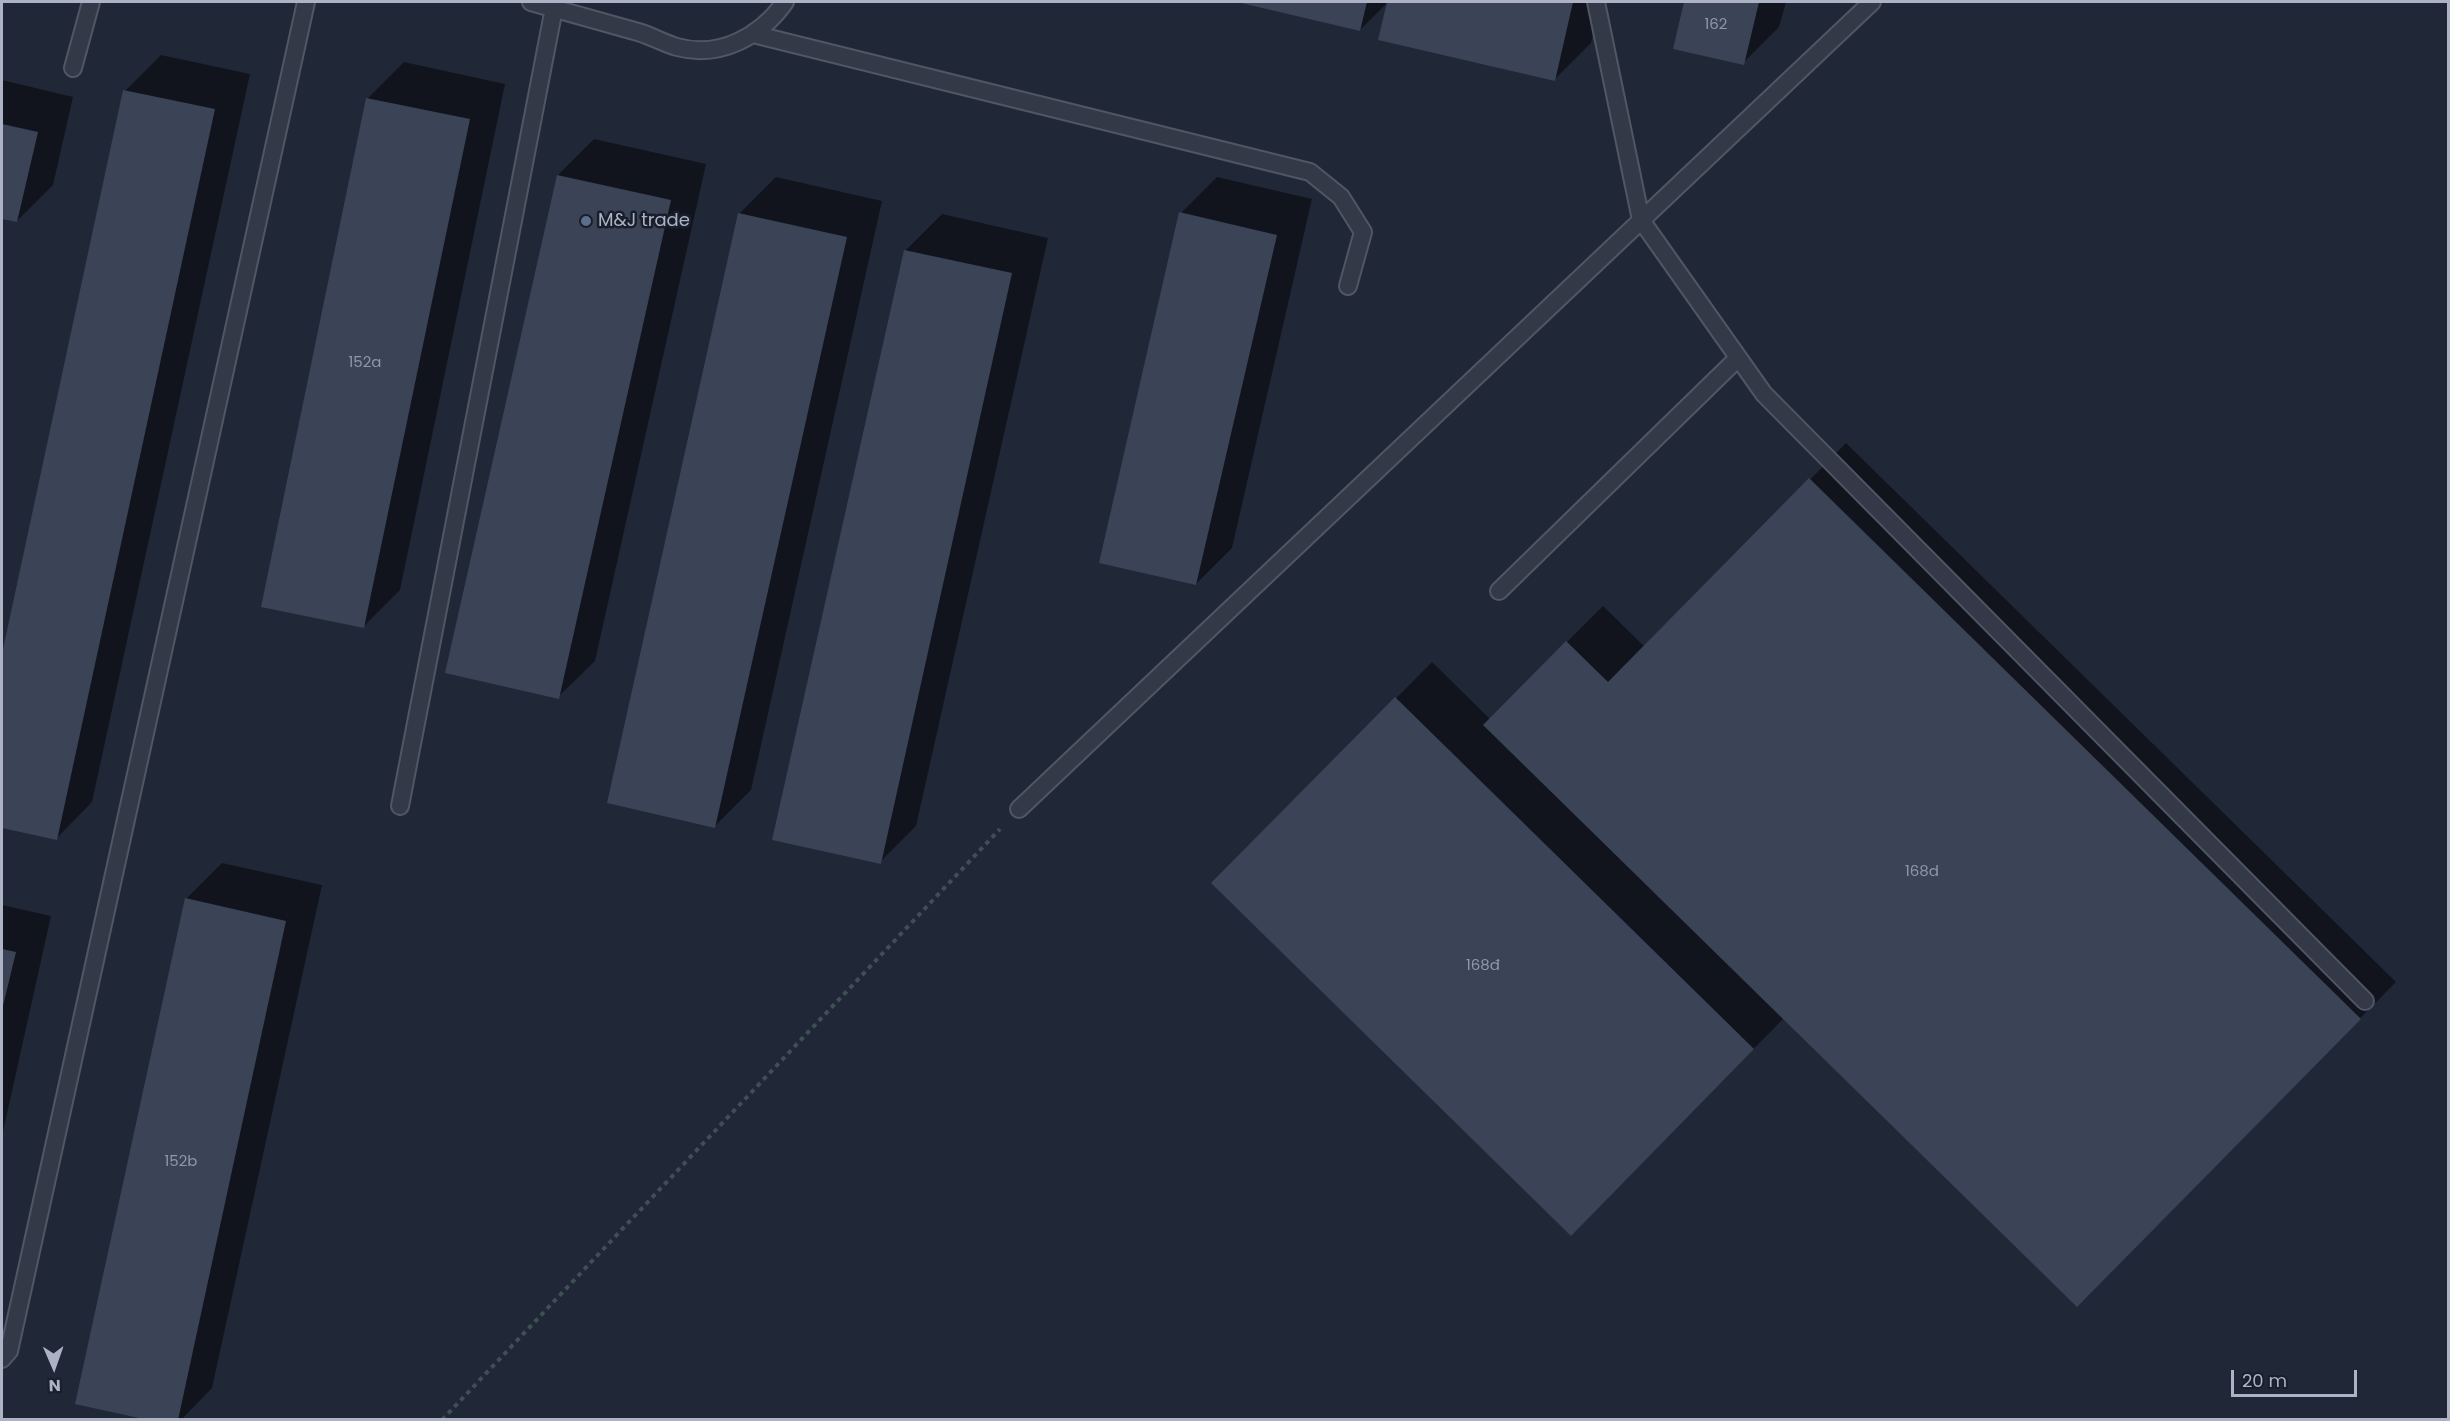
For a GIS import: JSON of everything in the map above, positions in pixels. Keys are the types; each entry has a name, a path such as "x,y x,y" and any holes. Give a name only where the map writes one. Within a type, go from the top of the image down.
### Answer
{"lane":[{"path":"73,68 92,2"},
{"path":"2,1359 9,1351 306,2"},
{"path":"531,2 650,35 679,47 694,50 725,46 753,34 766,25 785,2"},
{"path":"1596,2 1641,220 1764,394 2365,1001"},
{"path":"1019,809 1872,2"},
{"path":"400,806 554,8"},
{"path":"753,34 1310,172 1341,196 1363,232 1348,286"},
{"path":"1499,591 1738,358"}],"path":[{"path":"442,1419 1019,809"}],"building":[{"path":"1237,2 1367,2 1360,31"},
{"path":"1387,2 1573,2 1555,81 1378,40"},
{"path":"1684,2 1759,2 1744,65 1673,49"},
{"path":"123,90 215,109 57,840 2,828 2,654"},
{"path":"366,98 470,119 364,628 261,607"},
{"path":"2,124 38,132 17,222 2,219"},
{"path":"557,175 671,200 559,699 445,673"},
{"path":"1179,212 1277,235 1196,585 1099,563"},
{"path":"738,213 847,237 715,828 607,803"},
{"path":"904,250 1012,273 881,864 772,840"},
{"path":"1809,478 2361,1019 2077,1307 1483,725 1566,641 1608,682"},
{"path":"1395,697 1754,1049 1571,1236 1211,883"},
{"path":"185,898 286,921 178,1420 148,1420 75,1404"},
{"path":"2,949 16,952 2,1010"}],"place":[{"name":"M&J trade","path":"586,221"}]}
